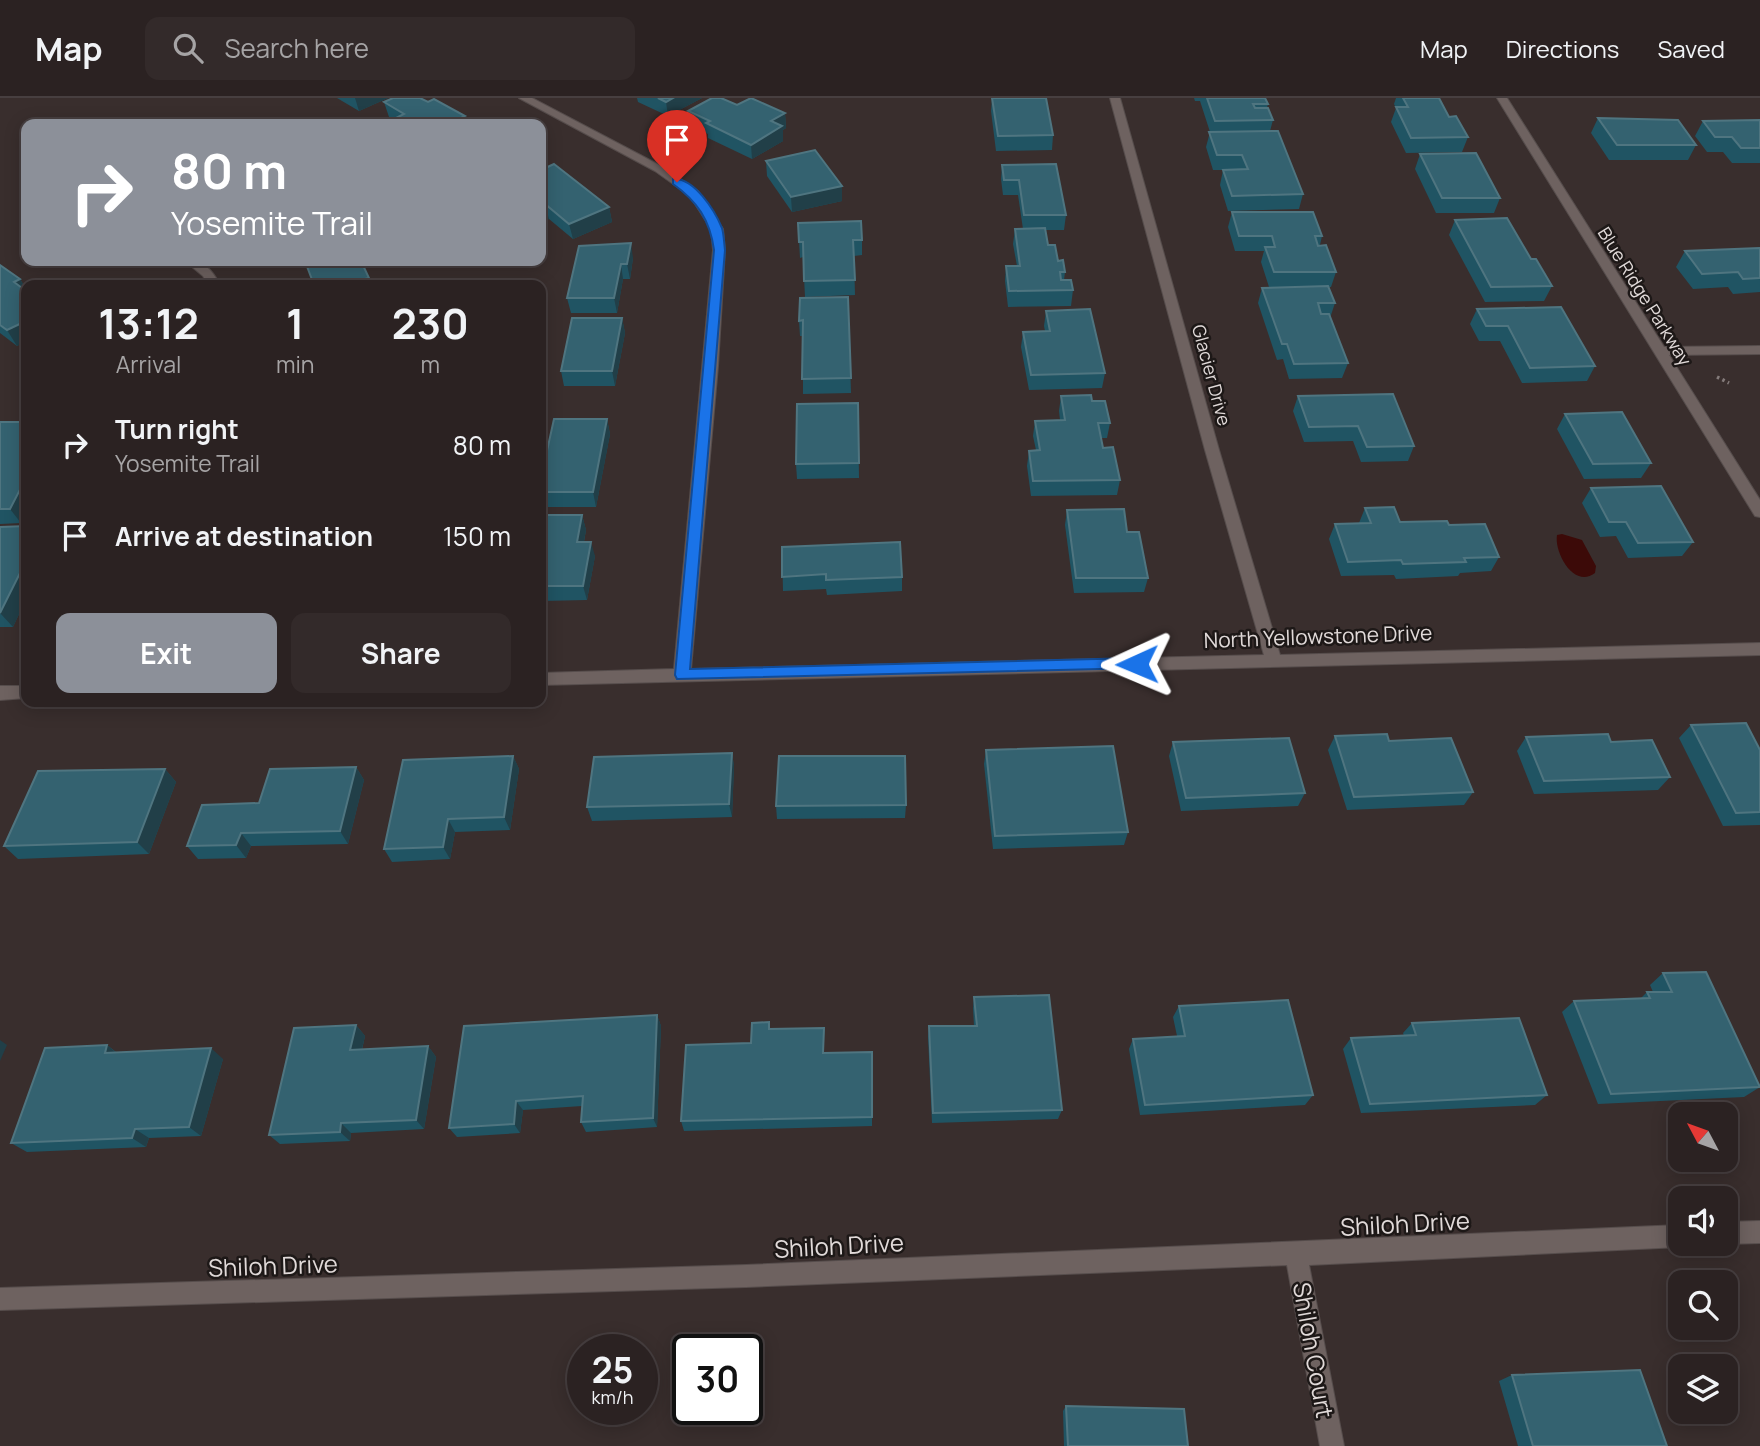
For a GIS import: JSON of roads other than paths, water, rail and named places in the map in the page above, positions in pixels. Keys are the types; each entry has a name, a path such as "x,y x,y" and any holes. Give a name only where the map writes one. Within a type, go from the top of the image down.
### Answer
{"street":[{"path":"524,98 659,169 694,194 717,229 719,250 711,366 682,675"},
{"name":"Glacier Drive","path":"1115,98 1189,356 1224,496 1274,660"},
{"name":"Blue Ridge Parkway","path":"1502,98 1760,512"},
{"path":"198,266 211,280"},
{"path":"1659,351 1760,351"},
{"name":"North Yellowstone Drive","path":"546,679 1760,649"},
{"path":"0,693 21,692"},
{"path":"1738,1233 1760,1232"},
{"name":"Shiloh Drive","path":"0,1299 379,1288 1296,1254 1668,1237"},
{"name":"Shiloh Court","path":"1296,1254 1332,1446"}]}
